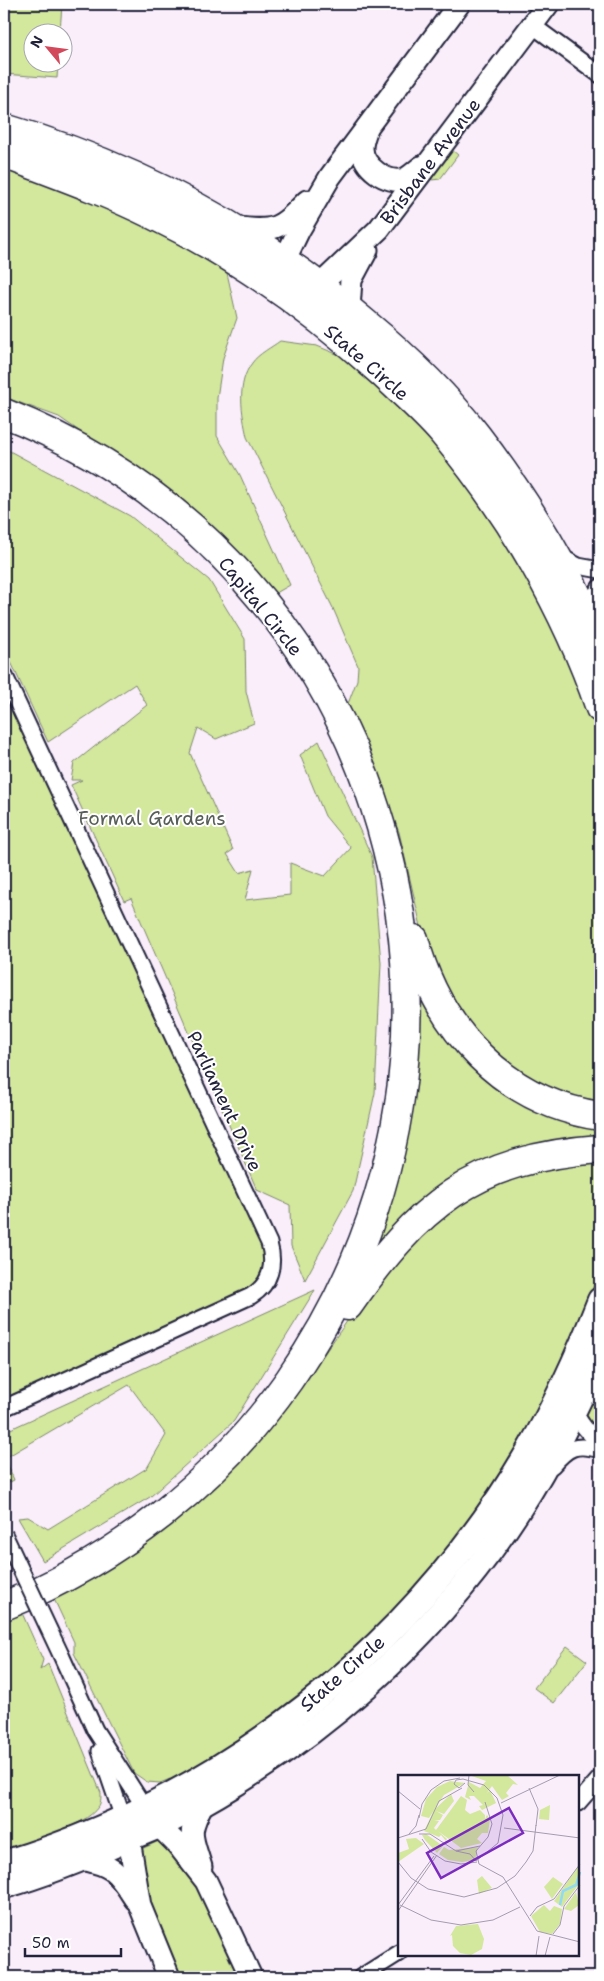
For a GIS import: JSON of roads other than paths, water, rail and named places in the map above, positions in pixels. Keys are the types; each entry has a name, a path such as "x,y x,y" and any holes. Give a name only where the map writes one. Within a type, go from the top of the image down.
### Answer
{"highway":[{"name":"State Circle","path":"4,128 56,144 120,169 175,196 231,226 284,261 348,308 412,365 465,422 504,473 555,554 585,610"},
{"name":"State Circle","path":"4,154 75,181 155,216 225,256 298,305 370,362 420,408 469,466 509,523 535,567 592,638 600,708"},
{"path":"270,285 284,261"},
{"name":"Brisbane Avenue","path":"298,305 318,286"},
{"name":"Capital Circle","path":"4,413 57,437 92,456 153,496 220,554 260,599 296,647 318,681 354,752 382,828 399,898"},
{"path":"585,610 592,638"},
{"path":"399,898 431,988 449,1019 467,1042 493,1068 525,1089 562,1106 600,1116"},
{"path":"263,1415 311,1348 338,1299 370,1225 382,1187 400,1108 407,1028 405,947 399,898"},
{"path":"4,1606 94,1562 160,1516 220,1462 263,1415 289,1391 388,1252 413,1224 435,1206 472,1181 508,1166 548,1155 600,1149"}],"main road":[{"path":"284,261 302,225 330,177 459,4"},
{"name":"Brisbane Avenue","path":"318,286 379,228 548,4"},
{"path":"368,126 362,146 363,153 368,164 382,175 394,179 405,179 430,161"},
{"path":"231,226 262,230 281,226 330,177"},
{"path":"348,308 350,285 353,276 379,228"},
{"name":"State Circle","path":"4,1886 82,1859 139,1823 190,1784 255,1744 322,1694 371,1651 448,1567 514,1474 542,1425 574,1362 600,1300"},
{"name":"State Circle","path":"4,1863 93,1832 139,1823 204,1803 277,1757 323,1723 367,1686 448,1603 484,1558 529,1493 583,1400 600,1355"},
{"name":"State Circle","path":"574,1362 583,1400"},
{"path":"542,1425 561,1407 583,1400"},
{"path":"204,1803 194,1822 192,1832 206,1881 251,1977"},
{"path":"139,1823 178,1845 206,1881"},
{"path":"139,1823 140,1906"},
{"path":"82,1859 111,1868 122,1878 140,1906 169,1977"}],"street":[{"path":"532,25 600,74"},
{"path":"555,554 578,566 600,570"},
{"path":"585,610 600,587"},
{"name":"Parliament Drive","path":"4,674 270,1243 272,1264 270,1274 265,1283 251,1296 4,1408"},
{"path":"583,1400 577,1416 600,1444"},
{"path":"529,1493 566,1452 581,1446 600,1450"},
{"path":"4,1533 139,1823"},
{"path":"95,1730 101,1754 139,1823"},
{"path":"579,1802 600,1778"},
{"path":"361,1977 398,1953"}],"park label":[{"name":"Formal Gardens","path":"152,818"}]}
